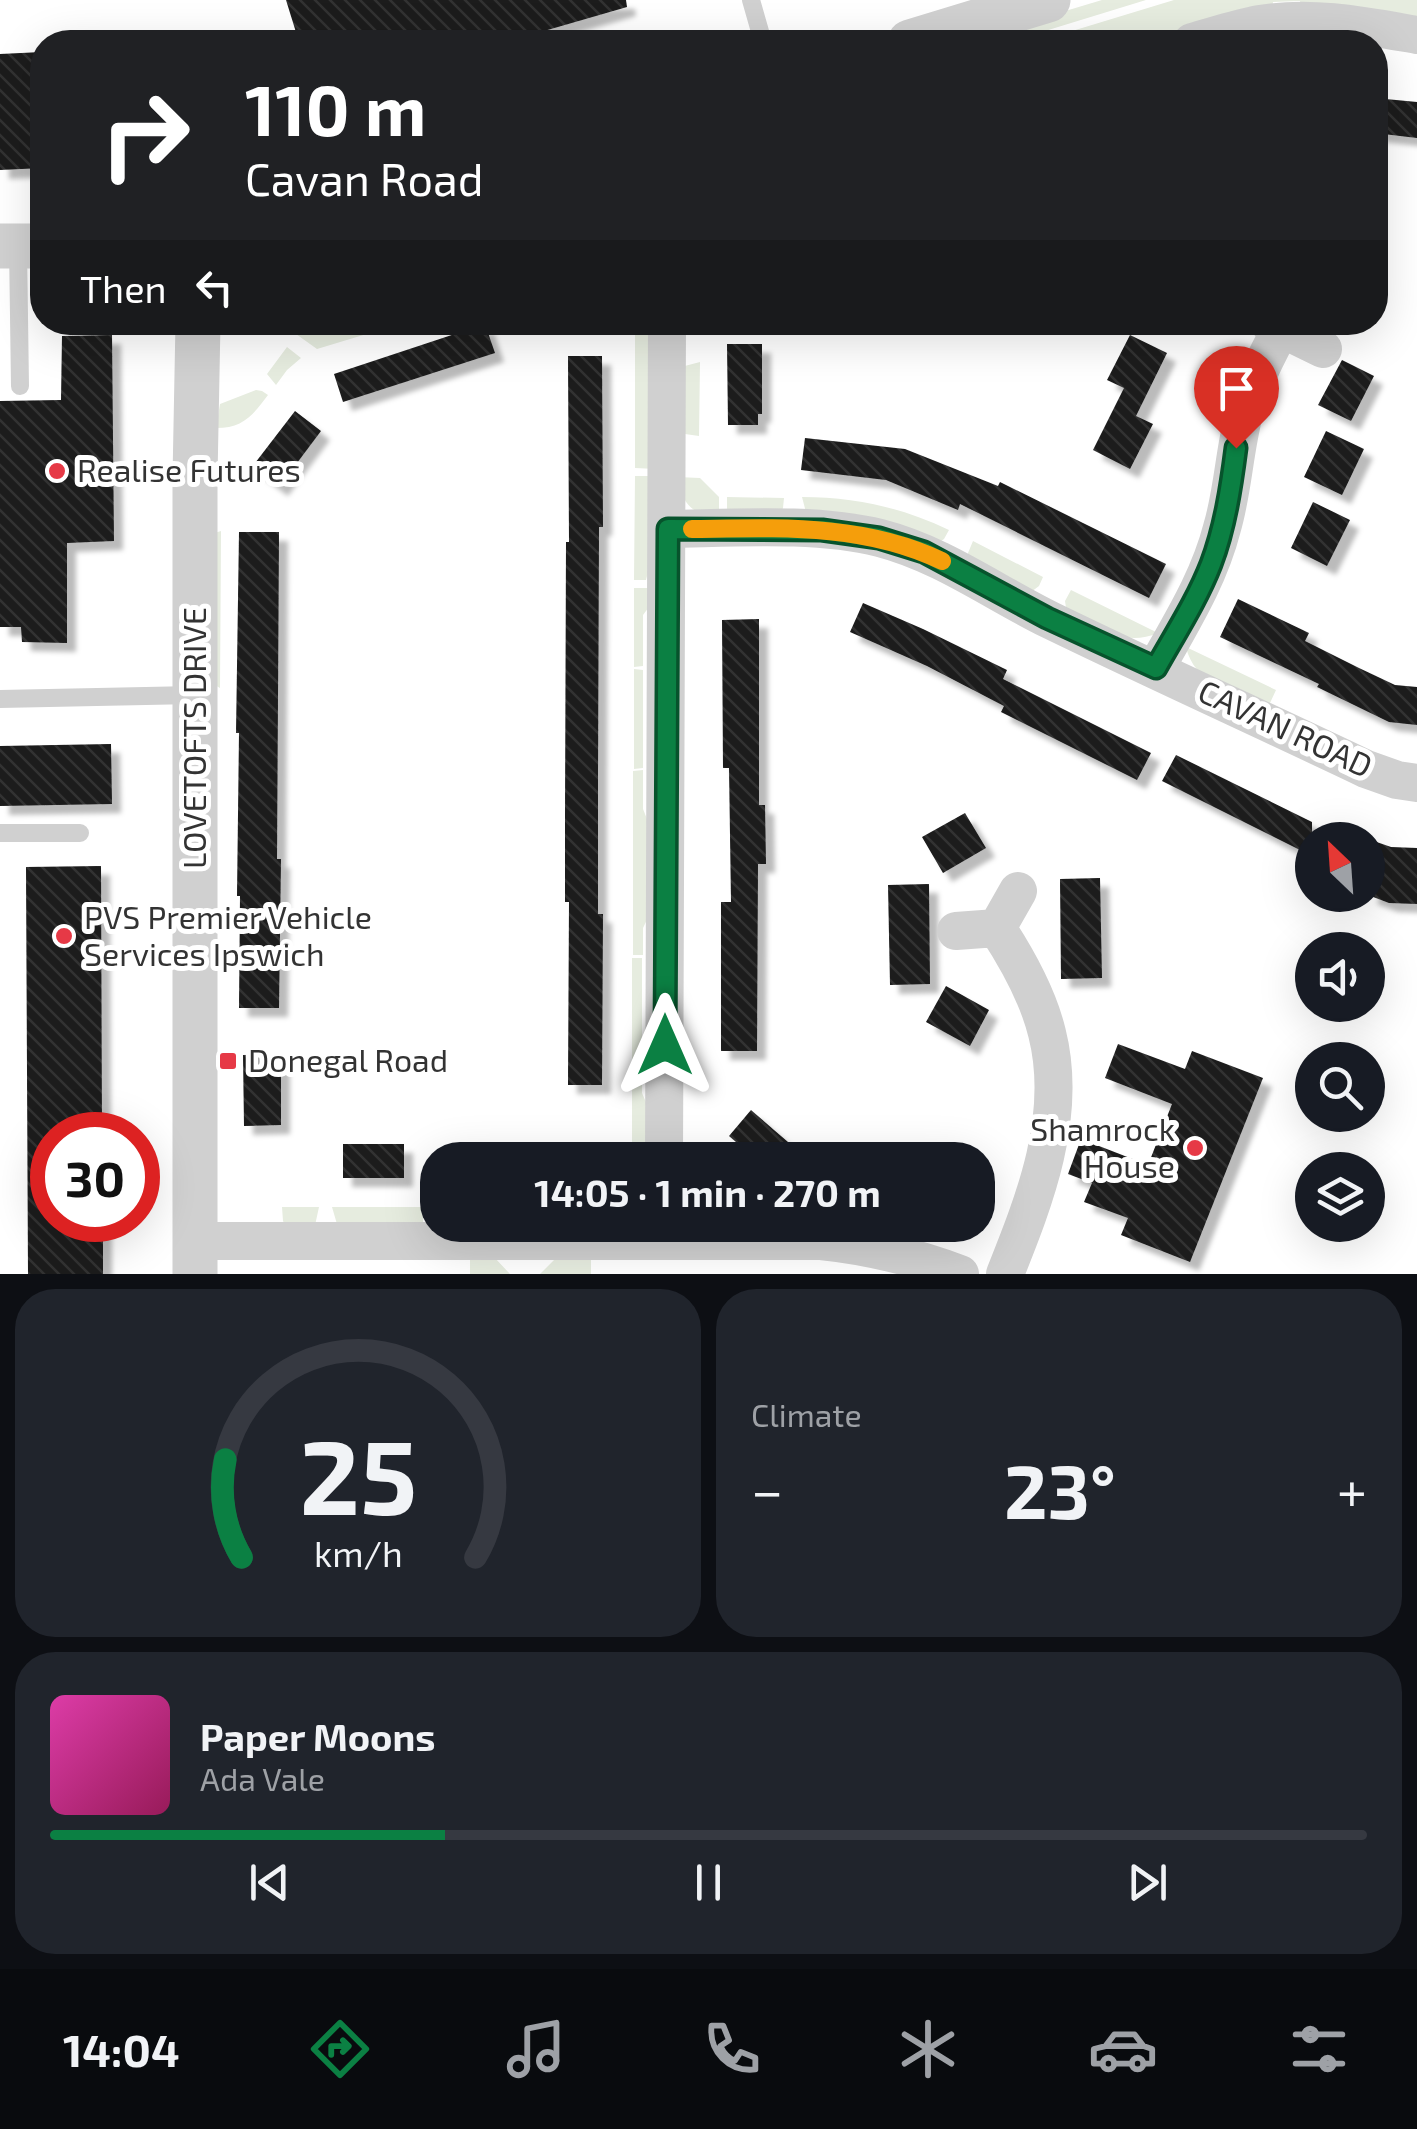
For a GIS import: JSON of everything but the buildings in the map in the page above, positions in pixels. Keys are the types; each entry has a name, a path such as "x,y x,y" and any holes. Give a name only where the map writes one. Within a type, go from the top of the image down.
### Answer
{"street":[{"path":"992,30 1048,0"},
{"path":"1232,30 1284,21 1363,25 1417,34"},
{"name":"LOVETOFTS DRIVE","path":"195,1257 198,335"},
{"path":"664,1142 667,335"},
{"name":"CAVAN ROAD","path":"1156,668 1211,564 1223,527 1244,412 1271,335"},
{"name":"CAVAN ROAD","path":"1293,335 1323,349"},
{"name":"CAVAN ROAD","path":"668,529 822,530 890,541 940,560 1047,618 1366,770 1417,784"},
{"path":"998,928 1018,892"},
{"path":"956,931 998,928"},
{"path":"998,928 1042,1016 1052,1078 1046,1161 1005,1274"},
{"path":"195,1257 525,1258 614,1242"},
{"path":"821,1242 891,1251 960,1274"}],"lane":[{"path":"750,0 759,30"},
{"path":"20,246 20,386"},
{"path":"0,699 195,695"},
{"path":"0,833 80,833"}],"shaded area":[{"path":"1102,0 1146,0 1048,30 1017,30 1032,21"},
{"path":"1174,0 1417,0 1417,23 1301,9 1300,1 1273,2 1272,10 1194,30 1075,30"},
{"path":"297,335 363,335 317,349"},
{"path":"635,335 656,335 656,469 635,468"},
{"path":"287,347 301,358 276,385 267,374"},
{"path":"700,362 699,436 678,433 677,368"},
{"path":"256,390 268,395 252,414 233,426 216,428 220,404"},
{"path":"635,476 656,476 656,570 646,580 634,580"},
{"path":"677,477 700,478 719,497 719,520 690,507"},
{"path":"727,497 784,498 783,508 778,520 727,520"},
{"path":"802,497 877,505 949,530 934,546 808,520"},
{"path":"221,531 220,688 208,681 208,535"},
{"path":"973,541 1043,577 1039,586 1027,595 967,564"},
{"path":"634,588 656,588 655,599 643,615 643,666 634,667"},
{"path":"1071,590 1158,633 1123,637 1067,614 1065,601"},
{"path":"1186,647 1276,690 1270,703 1262,708 1216,685 1197,670"},
{"path":"634,669 643,670 643,768 634,769"},
{"path":"643,770 643,809 655,839 655,903 643,928 643,955 633,955 633,771"},
{"path":"632,958 642,958 642,1093 654,1121 654,1142 632,1142"},
{"path":"282,1207 319,1207 314,1230 288,1230"},
{"path":"332,1207 420,1207 417,1231 339,1231"},
{"path":"494,1257 510,1274 470,1274 470,1258"},
{"path":"556,1258 591,1258 591,1274 540,1274"}],"slow traffic":[{"path":"692,529 842,531 901,544 942,561"}],"place":[{"name":"Realise Futures","path":"57,471"},
{"name":"PVS Premier Vehicle Services Ipswich","path":"64,936"},
{"name":"Donegal Road","path":"228,1061"},
{"name":"Shamrock House","path":"1195,1148"}],"route":[{"path":"665,1045 668,529 842,531 901,544 1156,668 1211,564 1223,527 1236,448"}]}
